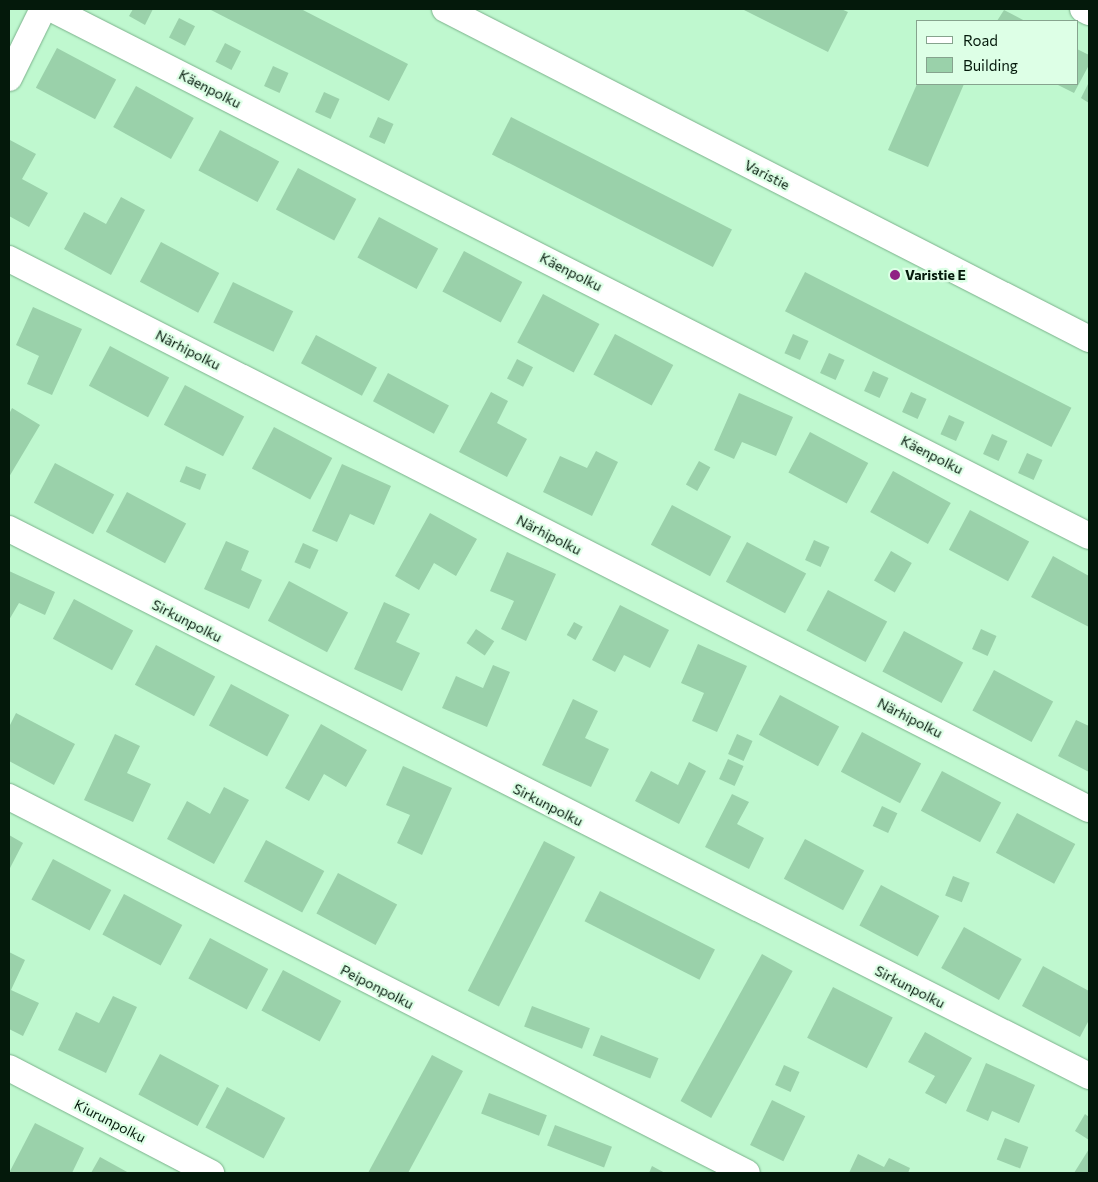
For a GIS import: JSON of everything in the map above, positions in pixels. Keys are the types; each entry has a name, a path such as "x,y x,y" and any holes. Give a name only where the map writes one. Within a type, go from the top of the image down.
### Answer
{"street":[{"path":"9,78 43,9"},
{"name":"Käenpolku","path":"52,9 1089,536"},
{"name":"Varistie","path":"445,9 1089,339"},
{"path":"1083,9 1089,12"},
{"name":"Närhipolku","path":"9,259 1089,809"},
{"name":"Sirkunpolku","path":"9,529 1089,1076"},
{"name":"Peiponpolku","path":"9,798 748,1173"},
{"name":"Kiurunpolku","path":"9,1068 211,1173"}],"building":[{"path":"133,9 153,9 145,25 129,16"},
{"path":"209,9 301,9 408,64 389,101"},
{"path":"742,9 841,9 848,12 828,52"},
{"path":"1004,10 1023,20 998,20"},
{"path":"179,18 195,26 185,46 169,38"},
{"path":"225,43 241,51 232,70 215,62"},
{"path":"57,48 116,79 95,119 36,88"},
{"path":"1078,50 1089,55 1089,65 1074,93 1058,85 1078,85"},
{"path":"273,66 289,73 280,93 264,86"},
{"path":"1089,82 1089,103 1081,98"},
{"path":"917,85 964,85 928,167 888,150"},
{"path":"136,86 194,118 171,159 113,127"},
{"path":"324,92 340,99 331,119 315,112"},
{"path":"378,117 394,124 385,144 369,137"},
{"path":"511,117 732,230 713,267 492,154"},
{"path":"220,130 279,161 258,202 198,171"},
{"path":"10,140 36,154 22,179 48,193 29,227 9,216"},
{"path":"298,168 356,199 334,240 276,209"},
{"path":"121,197 145,210 111,275 64,249 84,212 106,224"},
{"path":"379,217 438,248 417,289 357,258"},
{"path":"161,242 219,273 198,313 140,282"},
{"path":"464,251 522,282 501,323 442,292"},
{"path":"805,272 1071,408 1051,447 785,311"},
{"path":"233,282 293,311 273,352 213,322"},
{"path":"543,294 600,324 574,373 517,343"},
{"path":"33,307 82,329 52,395 27,384 39,356 16,345"},
{"path":"615,334 673,365 652,406 593,375"},
{"path":"793,334 809,341 800,360 784,353"},
{"path":"316,335 377,367 362,396 301,363"},
{"path":"110,346 169,377 148,417 89,386"},
{"path":"829,353 845,360 836,380 820,373"},
{"path":"517,359 533,367 523,387 507,379"},
{"path":"873,371 889,378 880,398 864,391"},
{"path":"388,373 449,405 434,434 373,401"},
{"path":"185,385 244,416 223,456 164,425"},
{"path":"491,392 508,401 497,423 527,439 507,477 459,452"},
{"path":"911,392 927,399 918,419 902,412"},
{"path":"739,393 793,417 776,456 742,442 734,459 714,450"},
{"path":"12,408 40,425 9,477 9,414"},
{"path":"949,415 965,422 956,441 940,434"},
{"path":"274,427 332,458 310,499 252,468"},
{"path":"810,432 868,463 847,504 788,473"},
{"path":"992,434 1008,441 999,461 983,454"},
{"path":"596,451 618,462 592,516 543,492 560,456 587,468"},
{"path":"1027,453 1043,460 1034,480 1018,473"},
{"path":"699,461 710,467 697,491 686,485"},
{"path":"55,463 114,494 93,534 34,503"},
{"path":"342,464 391,486 374,525 350,514 337,542 312,531"},
{"path":"186,466 206,474 200,490 180,482"},
{"path":"893,471 951,503 928,544 870,512"},
{"path":"127,492 186,523 165,563 106,532"},
{"path":"672,505 731,536 710,576 651,545"},
{"path":"970,510 1029,541 1008,581 949,550"},
{"path":"430,513 477,539 456,576 434,563 419,590 395,576"},
{"path":"814,540 830,547 821,567 805,560"},
{"path":"226,541 249,551 241,570 262,580 249,609 204,589"},
{"path":"747,542 806,573 785,613 726,582"},
{"path":"303,543 319,550 310,569 294,562"},
{"path":"891,551 912,563 895,592 874,580"},
{"path":"507,552 556,574 526,641 501,629 514,601 490,591"},
{"path":"1053,556 1089,576 1089,627 1031,597"},
{"path":"9,571 55,592 45,615 19,603 9,620"},
{"path":"289,581 348,612 327,652 268,621"},
{"path":"828,590 887,621 866,662 806,631"},
{"path":"74,599 133,630 112,670 53,639"},
{"path":"384,602 410,614 396,642 420,653 402,691 354,669"},
{"path":"620,605 669,630 650,668 624,655 615,672 592,660"},
{"path":"574,622 583,627 575,640 567,635"},
{"path":"476,629 494,641 485,655 466,643"},
{"path":"981,629 997,636 988,656 972,649"},
{"path":"904,631 963,662 942,703 882,672"},
{"path":"698,644 747,666 717,732 692,721 704,693 681,683"},
{"path":"156,645 215,676 194,716 135,685"},
{"path":"493,665 510,672 487,727 442,708 456,676 483,688"},
{"path":"994,670 1053,701 1032,742 972,711"},
{"path":"231,684 289,715 267,756 209,725"},
{"path":"780,695 839,726 818,766 759,735"},
{"path":"573,699 598,711 585,738 609,749 591,787 542,765"},
{"path":"16,713 75,744 54,785 9,761 9,727"},
{"path":"1076,720 1089,726 1089,772 1058,756"},
{"path":"321,724 367,750 346,787 324,774 309,801 285,788"},
{"path":"862,732 921,763 900,803 841,772"},
{"path":"115,734 140,746 127,773 151,784 133,822 84,800"},
{"path":"737,734 753,741 744,761 728,754"},
{"path":"728,759 744,766 735,786 719,779"},
{"path":"689,762 706,771 679,824 635,801 651,771 678,785"},
{"path":"403,766 452,788 422,855 397,843 410,815 386,805"},
{"path":"942,771 1001,802 980,842 921,811"},
{"path":"224,787 249,800 214,864 167,839 187,801 210,814"},
{"path":"732,794 749,802 737,824 764,838 749,869 705,847"},
{"path":"882,806 897,813 888,833 873,826"},
{"path":"1017,813 1075,844 1054,884 996,853"},
{"path":"9,835 23,843 9,870"},
{"path":"805,839 864,870 843,910 784,879"},
{"path":"266,840 324,871 302,912 244,881"},
{"path":"544,841 575,857 499,1007 468,991"},
{"path":"53,859 111,890 90,931 31,900"},
{"path":"338,873 397,904 376,945 316,914"},
{"path":"953,876 970,883 962,902 945,895"},
{"path":"881,885 939,916 918,957 859,926"},
{"path":"600,891 715,950 700,980 585,921"},
{"path":"124,894 182,925 161,966 102,935"},
{"path":"964,927 1022,959 999,1000 941,968"},
{"path":"210,938 268,969 247,1010 188,979"},
{"path":"9,952 25,960 11,990 39,1003 23,1036 9,1029"},
{"path":"762,954 793,971 711,1118 681,1101"},
{"path":"1043,966 1089,991 1089,1020 1080,1037 1022,1006"},
{"path":"283,970 341,1001 320,1042 261,1011"},
{"path":"833,987 893,1017 867,1068 807,1038"},
{"path":"113,996 137,1007 106,1073 58,1050 76,1012 99,1023"},
{"path":"532,1006 590,1028 582,1049 524,1027"},
{"path":"925,1032 972,1058 946,1104 925,1093 935,1076 908,1062"},
{"path":"601,1035 658,1058 650,1079 593,1055"},
{"path":"160,1054 219,1085 198,1126 138,1095"},
{"path":"432,1055 463,1071 408,1173 368,1173"},
{"path":"986,1063 1035,1085 1019,1123 992,1111 988,1121 966,1111"},
{"path":"784,1065 800,1072 791,1092 775,1085"},
{"path":"227,1087 285,1118 264,1159 205,1128"},
{"path":"489,1093 547,1115 539,1136 481,1114"},
{"path":"772,1100 805,1116 783,1161 750,1145"},
{"path":"1085,1114 1089,1117 1089,1140 1075,1131"},
{"path":"35,1123 84,1148 72,1173 9,1173"},
{"path":"555,1125 612,1147 604,1167 547,1146"},
{"path":"1005,1138 1028,1147 1020,1168 997,1159"},
{"path":"1089,1149 1089,1173 1074,1173"},
{"path":"858,1154 884,1167 889,1158 910,1168 908,1173 849,1173"},
{"path":"100,1157 129,1173 91,1173"},
{"path":"652,1166 665,1173 649,1173"}],"place":[{"name":"Varistie E","path":"895,275"}]}
